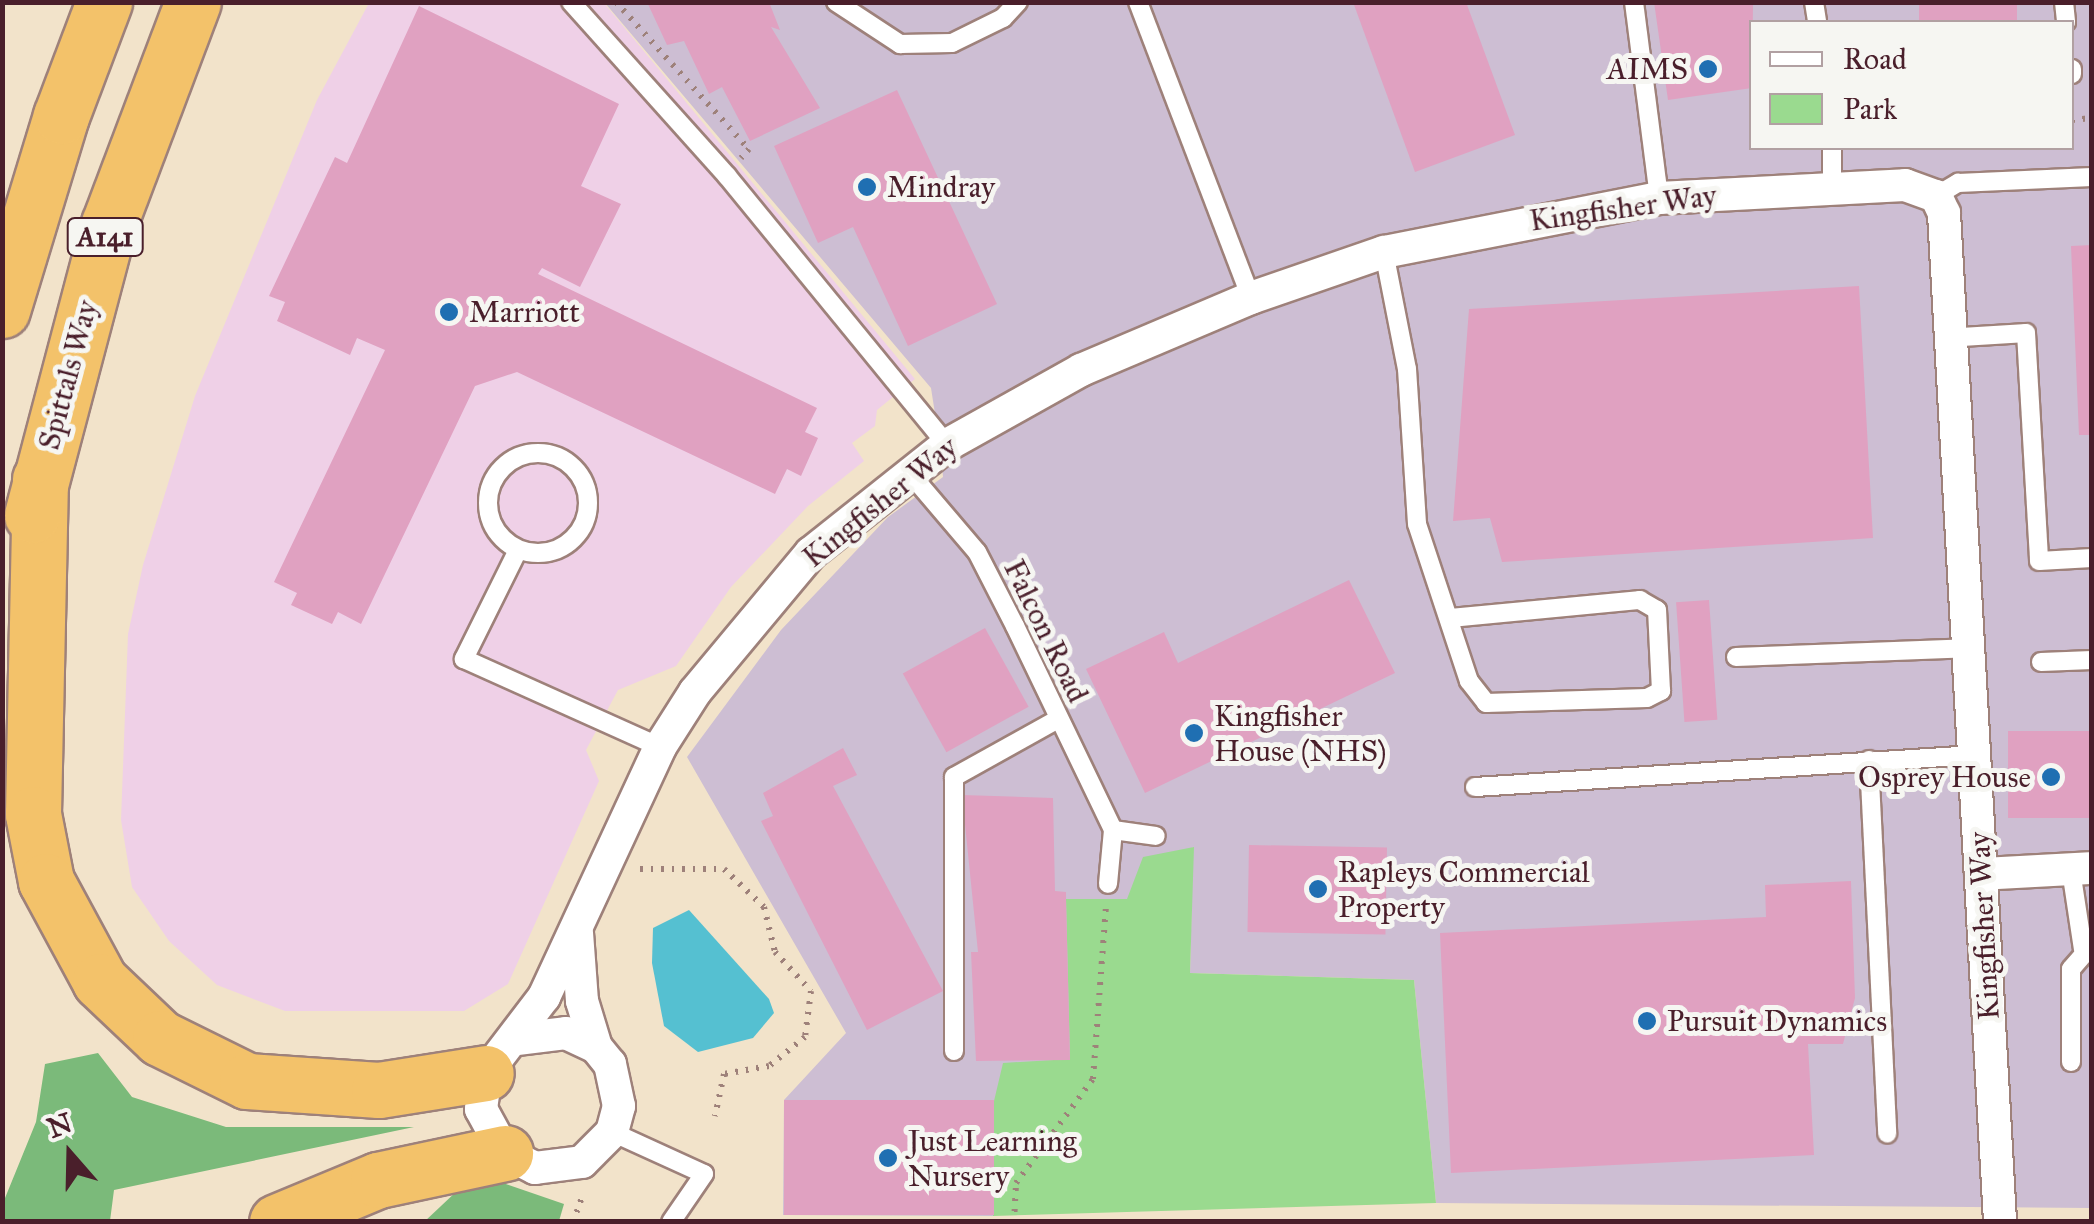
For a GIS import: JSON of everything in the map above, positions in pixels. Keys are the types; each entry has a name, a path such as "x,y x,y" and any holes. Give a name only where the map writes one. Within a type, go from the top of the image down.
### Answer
{"highway":[{"name":"A141","path":"2,310 60,116 104,2"},
{"name":"Spittals Way","path":"2,640 40,479 109,224 193,2"},
{"path":"40,479 33,814 46,882 100,982 160,1038 247,1081 378,1090 502,1056"},
{"path":"277,1222 378,1180 505,1153"}],"street":[{"name":"Kingfisher Way","path":"502,1056 578,932 592,888 660,747 719,661 811,552 946,445 1082,370 1251,298 1384,252 1659,198 1905,185 1936,196 1944,213 1946,338 1975,754 2000,1222"},
{"path":"1981,874 2081,869"},
{"name":"Kingfisher Way","path":"578,932 582,1002 596,1048"},
{"path":"566,1032 596,1048 618,1084 612,1132 582,1162 558,1169 534,1168 505,1153 482,1110 502,1056 566,1032"}],"lane":[{"path":"571,2 727,176 946,445"},
{"path":"836,2 900,44 952,42 1004,18 1018,2"},
{"path":"1138,2 1251,298"},
{"path":"1634,2 1659,198"},
{"path":"1832,150 1832,187"},
{"path":"1936,196 1958,183 2092,177"},
{"path":"1384,252 1407,369 1417,524 1448,618 1469,680 1486,703 1647,698 1661,691 1657,610 1640,600 1448,618"},
{"path":"1946,338 2026,333 2039,561 2092,558"},
{"path":"536,452 560,458 584,482 588,515 575,538 555,551 518,550 490,520 494,476 513,459 536,452"},
{"name":"Falcon Road","path":"908,472 977,552 1113,830"},
{"path":"518,550 464,659 660,747"},
{"path":"1736,657 1966,648"},
{"path":"2041,662 2092,660"},
{"path":"954,1051 954,778 1058,720"},
{"path":"1476,787 1975,754"},
{"path":"1869,760 1887,1134"},
{"path":"1108,884 1113,830 1156,836"},
{"path":"2071,1062 2071,968 2087,947 2081,869"},
{"path":"612,1132 704,1174 671,1222"}],"path":[{"path":"616,2 748,149 727,176"},
{"path":"592,888 648,866 724,869 764,907 776,952 810,991 805,1036 769,1066 724,1074 715,1116"},
{"path":"1014,1222 1016,1184 1093,1079 1108,884"}],"shaded area":[{"path":"369,3 604,3 915,379 877,410 875,426 852,443 864,461 808,506 731,587 676,666 618,690 586,750 599,781 508,984 464,1011 285,1011 217,985 169,941 132,887 121,820 128,634 143,565 195,396 317,100"},
{"path":"605,3 2091,3 2091,1208 1436,1203 1414,980 1190,973 1193,847 1070,1060 994,1101 993,1216 783,1215 784,1100 846,1033 687,757 781,630 888,517 943,477 931,388"}],"green space":[{"path":"1194,847 1190,973 1414,980 1436,1203 993,1216 994,1101 1003,1063 1070,1059 1066,899 1127,899 1143,857"},
{"path":"98,1053 132,1097 226,1127 414,1127 114,1190 110,1221 3,1221 3,1203 36,1122 45,1064"},
{"path":"503,1183 564,1204 559,1221 424,1222 458,1190"}],"water":[{"path":"689,910 769,999 774,1013 753,1038 698,1052 664,1026 652,963 653,928"}],"building":[{"path":"647,2 769,2 780,30 771,27 820,108 750,141 722,87 709,94 684,41 667,45"},
{"path":"1353,2 1466,2 1515,135 1415,172"},
{"path":"1654,2 1753,2 1753,20 1749,20 1749,88 1668,100"},
{"path":"1919,2 2017,2 2017,20 1919,20"},
{"name":"Marriott","path":"419,6 619,104 581,186 621,204 580,287 542,268 538,274 817,408 805,432 818,438 801,476 787,469 775,494 517,372 475,386 361,624 338,612 332,624 291,605 297,593 274,582 385,350 357,338 350,355 277,321 285,302 269,296 335,157 347,163"},
{"name":"Mindray","path":"897,90 997,304 908,346 853,227 818,243 774,146"},
{"path":"2092,245 2092,435 2079,435 2071,246"},
{"path":"1859,286 1873,538 1502,562 1490,518 1453,521 1469,309"},
{"name":"Kingfisher House (NHS)","path":"1349,580 1395,673 1145,793 1086,669 1164,632 1178,663"},
{"path":"1709,600 1717,720 1684,722 1676,602"},
{"path":"985,628 1029,707 946,752 903,674"},
{"name":"Osprey House","path":"2008,731 2092,731 2092,818 2008,818"},
{"path":"843,748 857,775 833,786 943,991 867,1030 761,821 773,816 763,793"},
{"path":"962,795 1053,798 1055,891 1066,892 1070,1060 976,1061 971,952 978,952"},
{"name":"Rapleys Commercial Property","path":"1249,845 1387,847 1385,934 1247,932"},
{"name":"Pursuit Dynamics","path":"1851,881 1855,998 1843,1044 1808,1044 1814,1155 1451,1173 1440,933 1766,917 1765,885"},
{"name":"Just Learning Nursery","path":"784,1100 994,1100 994,1215 784,1215"}],"place":[{"name":"AIMS","path":"1708,69"},
{"name":"Mindray","path":"867,187"},
{"name":"Marriott","path":"449,312"},
{"name":"Kingfisher House (NHS)","path":"1194,733"},
{"name":"Osprey House","path":"2051,777"},
{"name":"Rapleys Commercial Property","path":"1318,889"},
{"name":"Pursuit Dynamics","path":"1647,1021"},
{"name":"Just Learning Nursery","path":"888,1158"}]}
